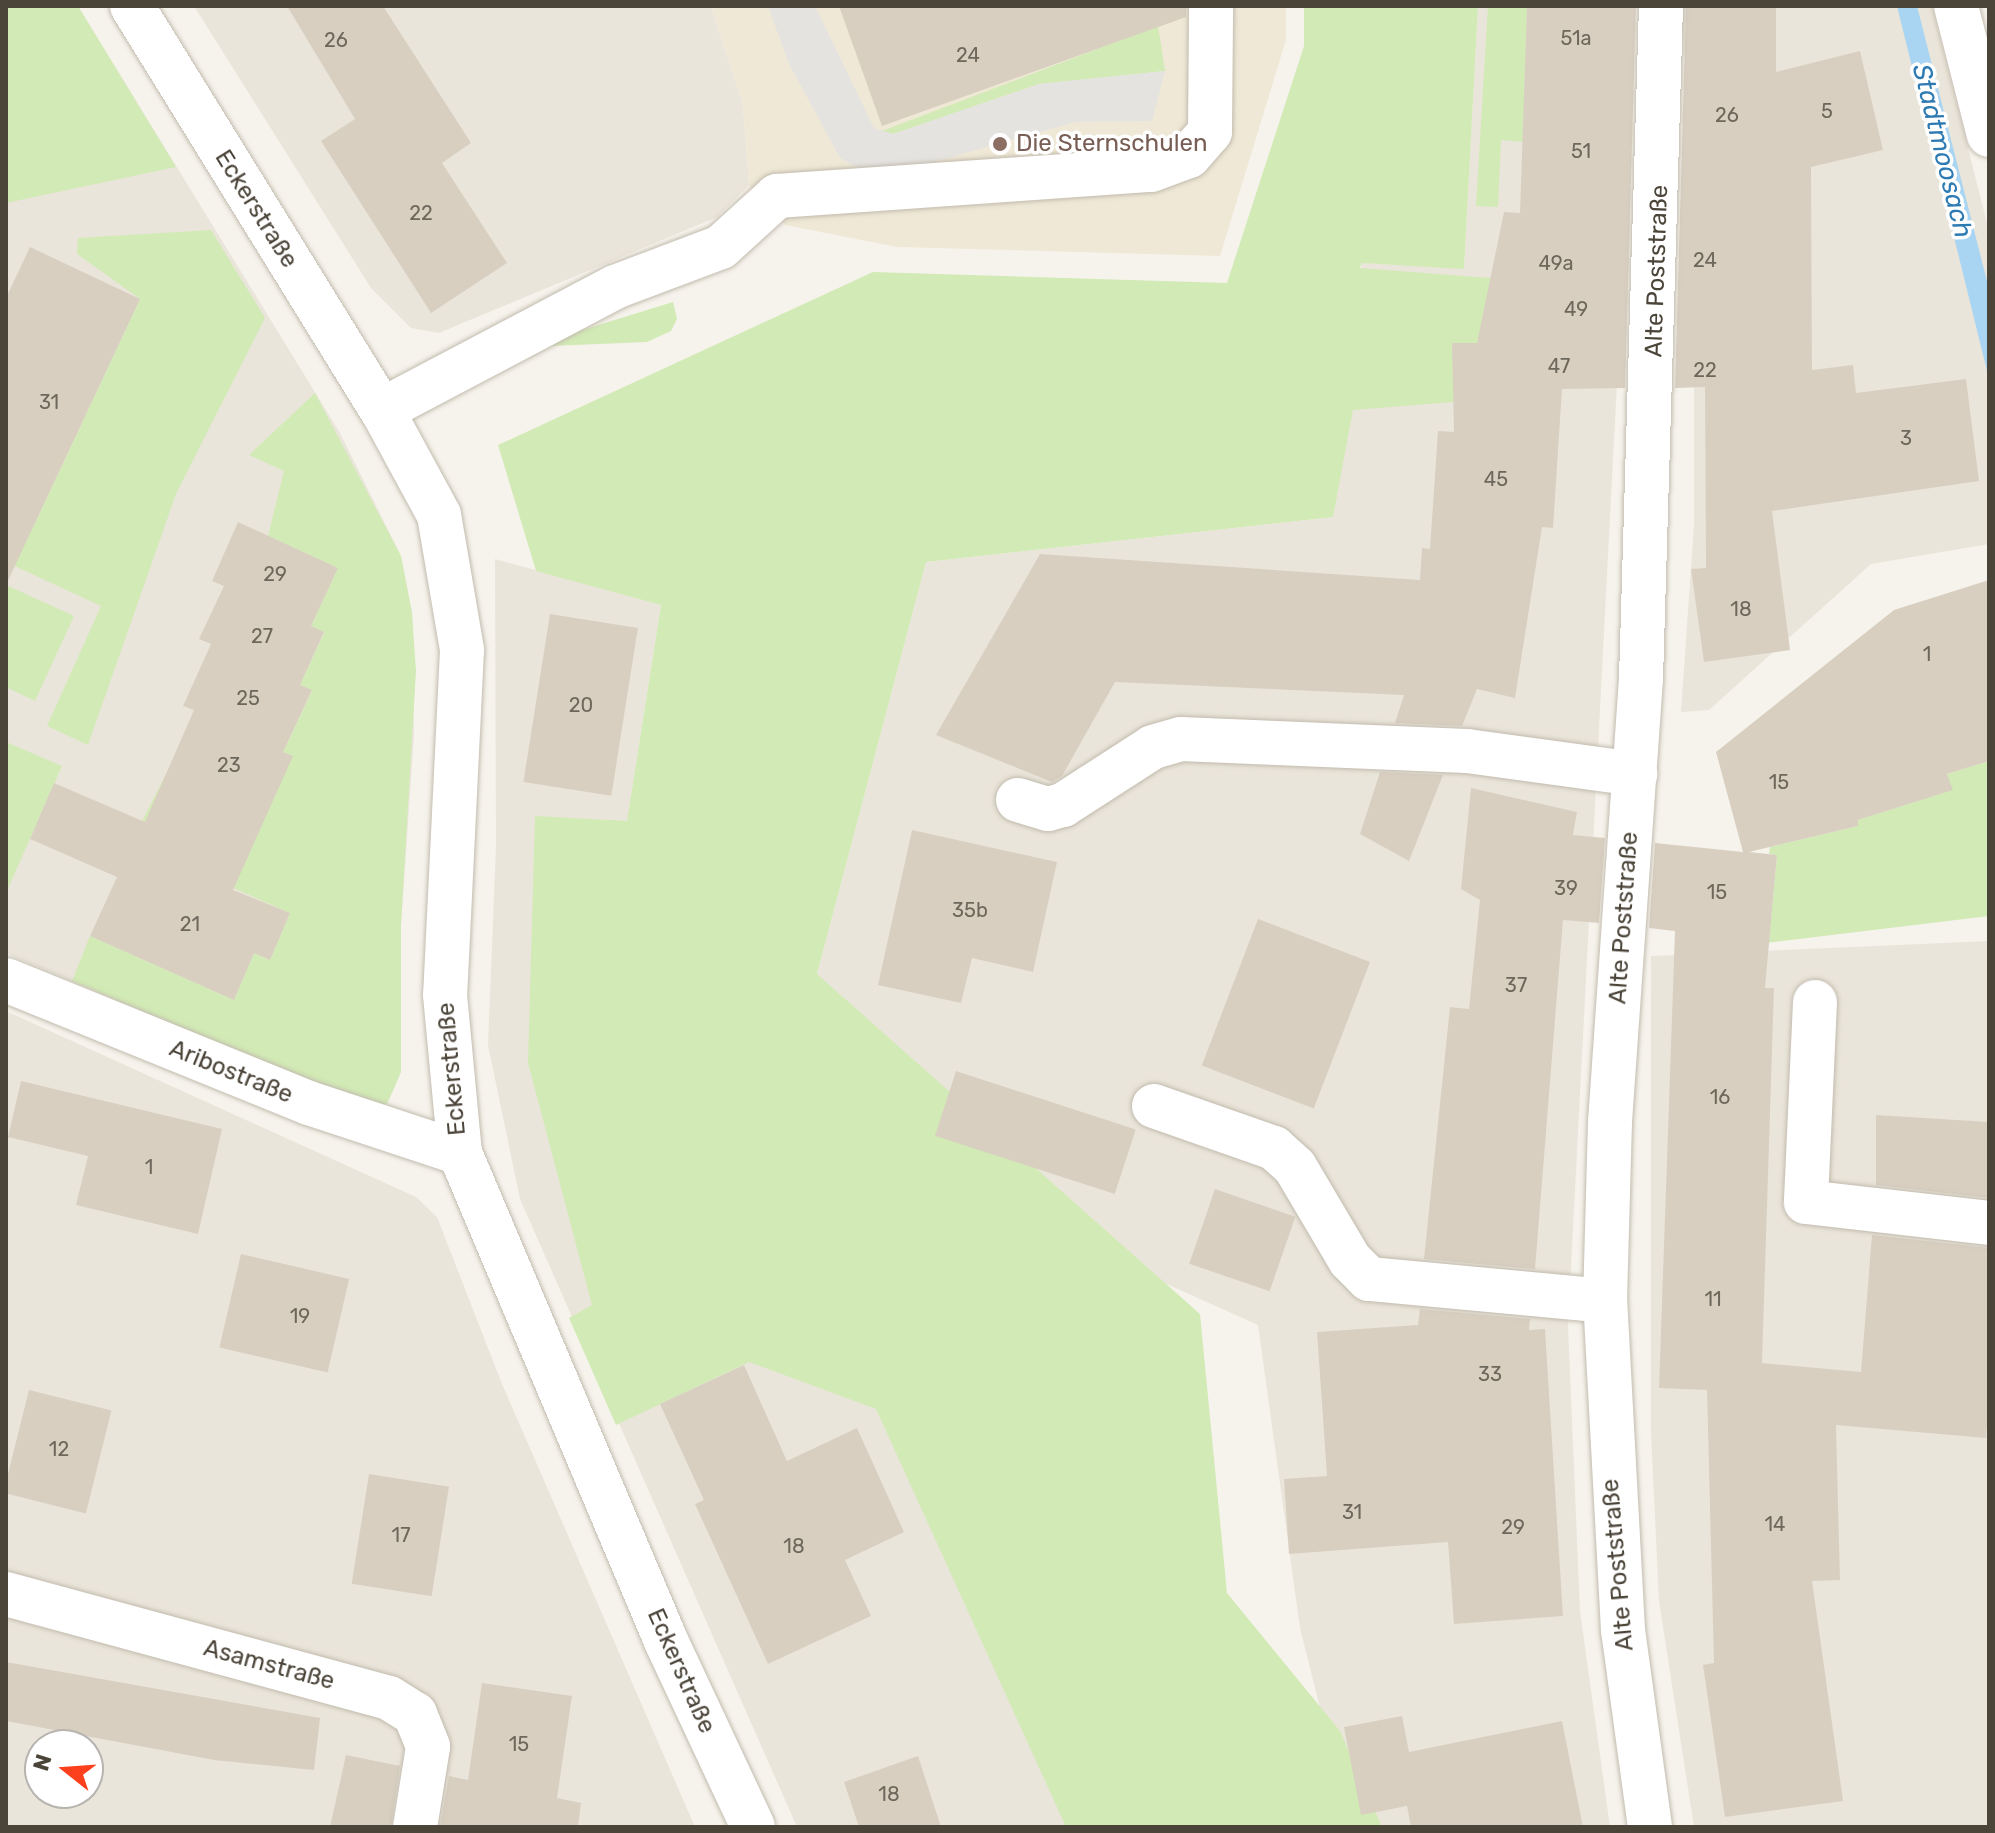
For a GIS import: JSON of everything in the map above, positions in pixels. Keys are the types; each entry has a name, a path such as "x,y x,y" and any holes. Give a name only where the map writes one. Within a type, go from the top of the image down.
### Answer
{"street":[{"name":"Eckerstraße","path":"132,6 382,410 439,515 462,650 445,995 460,1153 666,1641 753,1827"},
{"path":"382,410 615,287 721,247 777,196 1151,170 1189,156 1210,132 1211,6"},
{"name":"Alte Poststraße","path":"1650,1827 1633,1730 1618,1576 1605,1301 1610,1122 1635,774 1659,236 1661,6"},
{"path":"1956,6 1989,135"},
{"path":"1018,800 1048,809 1063,805 1153,747 1181,739 1467,751 1635,774"},
{"name":"Aribostraße","path":"6,980 309,1103 460,1153"},
{"path":"1815,1002 1806,1202 1989,1223"},
{"path":"1154,1106 1274,1148 1295,1167 1350,1260 1369,1279 1605,1301"},
{"name":"Asamstraße","path":"6,1594 389,1698 415,1714 428,1747 415,1827"}],"shaded area":[{"path":"6,6 78,6 340,433 401,556 412,613 414,735 401,925 401,1072 387,1104 256,1060 6,953"},
{"path":"194,6 711,6 743,104 749,185 717,217 439,333 411,328 371,288"},
{"name":"Die Sternschulen","path":"711,6 1286,6 1286,40 1220,256 897,247 785,225 749,185 743,104"},
{"path":"768,6 815,6 874,128 893,134 1039,84 1165,71 1152,121 1075,122 877,178 840,158 789,64"},
{"path":"1478,6 1626,6 1619,344 1568,1325 1580,1611 1610,1827 1350,1827 1300,1628 1258,1325 768,1105 817,974 926,562 1333,517 1362,263 1464,268"},
{"path":"1681,6 1932,6 1989,231 1989,544 1871,564 1709,710 1681,712 1694,524 1694,186"},
{"path":"495,559 661,605 627,822 851,1320 1156,1827 797,1827 520,1199 488,1045 496,846"},
{"path":"1989,941 1989,1827 1694,1827 1659,1601 1651,1434 1651,956"},
{"path":"6,1011 416,1197 437,1217 502,1384 695,1827 6,1827"}],"green space":[{"path":"6,6 78,6 176,167 6,203"},
{"path":"1155,6 1165,71 1039,84 893,134 882,131 1137,34"},
{"path":"1304,6 1478,6 1464,269 1362,263 1360,268 1490,278 1486,343 1453,402 1353,410 1333,517 926,562 817,974 1200,1314 1227,1593 1340,1731 1382,1827 1066,1827 876,1409 749,1362 616,1425 569,1318 592,1305 528,1063 535,816 627,821 661,605 536,571 498,445 873,272 1227,283 1304,46"},
{"path":"1488,6 1527,6 1523,142 1501,140 1498,207 1476,206"},
{"path":"211,230 265,318 176,494 88,745 47,726 101,606 6,562 6,505 37,519 140,299 77,254 78,238"},
{"path":"673,302 677,319 671,331 647,342 527,347"},
{"path":"315,393 401,556 412,613 416,671 401,925 401,1072 387,1104 361,1104 72,981 90,936 234,1000 254,953 270,960 290,913 131,843 166,774 264,819 292,756 283,752 312,691 300,685 324,633 311,626 338,568 268,536 284,471 249,455"},
{"path":"6,585 74,616 35,701 6,687"},
{"path":"6,742 62,766 6,893"},
{"path":"1989,761 1989,916 1723,948 1769,940 1777,855 1769,854 1770,847 1858,826 1858,820 1952,790 1947,774"}],"water":[{"name":"Stadtmoosach","path":"1897,6 1917,6 1989,289 1989,379"}],"building":[{"path":"287,6 383,6 471,143 442,163 507,263 431,313 321,141 355,119"},
{"path":"839,6 1186,6 1186,17 882,126"},
{"path":"1527,6 1636,6 1625,388 1562,389 1553,528 1542,527 1515,698 1477,689 1462,726 1395,723 1404,695 1115,682 1062,776 1052,782 936,735 1040,554 1420,580 1422,548 1430,549 1438,431 1454,432 1452,343 1477,343 1504,212 1520,213"},
{"path":"1686,6 1776,6 1776,72 1860,51 1883,150 1811,167 1812,370 1853,365 1856,393 1966,379 1979,481 1772,511 1790,650 1704,662 1691,569 1706,568 1705,387 1675,388"},
{"path":"30,247 140,299 6,585 6,298"},
{"path":"238,522 338,568 311,626 324,632 300,685 312,690 283,752 293,756 233,890 290,913 270,960 254,953 234,1000 90,936 117,877 30,839 54,783 145,822 194,710 183,706 211,644 199,639 224,586 212,581"},
{"path":"1989,580 1989,761 1947,774 1953,790 1858,820 1858,826 1749,852 1777,855 1765,988 1774,988 1762,1363 1861,1372 1872,1235 1989,1248 1989,1404 1986,1438 1836,1425 1840,1580 1812,1581 1843,1801 1725,1817 1703,1665 1714,1663 1707,1390 1659,1388 1675,931 1649,928 1655,843 1743,852 1716,752 1894,610"},
{"path":"550,614 638,628 611,796 523,782"},
{"path":"1380,772 1443,775 1409,861 1360,834"},
{"path":"1471,788 1577,812 1573,835 1605,838 1599,923 1563,920 1535,1269 1424,1259 1450,1007 1469,1009 1480,900 1461,889"},
{"path":"912,830 1057,862 1033,972 972,958 961,1003 878,985"},
{"path":"1258,919 1370,962 1314,1109 1202,1066"},
{"path":"956,1071 1136,1129 1115,1194 935,1136"},
{"path":"21,1081 222,1129 198,1234 76,1205 88,1156 8,1137"},
{"path":"1876,1115 1989,1122 1989,1198 1876,1185"},
{"path":"1215,1189 1295,1217 1270,1291 1189,1264"},
{"path":"241,1254 349,1279 328,1373 219,1348"},
{"path":"1420,1309 1530,1319 1529,1330 1545,1329 1563,1616 1454,1624 1448,1542 1289,1554 1284,1479 1327,1476 1317,1332 1418,1325"},
{"path":"744,1365 787,1461 857,1428 904,1532 845,1560 871,1616 768,1664 695,1504 704,1500 660,1404"},
{"path":"29,1390 111,1411 86,1513 6,1494 6,1482"},
{"path":"369,1474 449,1487 432,1596 352,1584"},
{"path":"6,1662 320,1718 314,1770 214,1760 104,1739 104,1729 49,1729 6,1721"},
{"path":"482,1683 572,1696 557,1798 581,1803 578,1827 440,1827 449,1776 468,1780"},
{"path":"1402,1716 1409,1752 1562,1721 1583,1827 1411,1827 1407,1806 1361,1815 1344,1727"},
{"path":"346,1755 400,1766 391,1827 330,1827"},
{"path":"918,1756 941,1827 859,1827 844,1782"}],"place":[{"name":"Die Sternschulen","path":"1000,144"}]}
